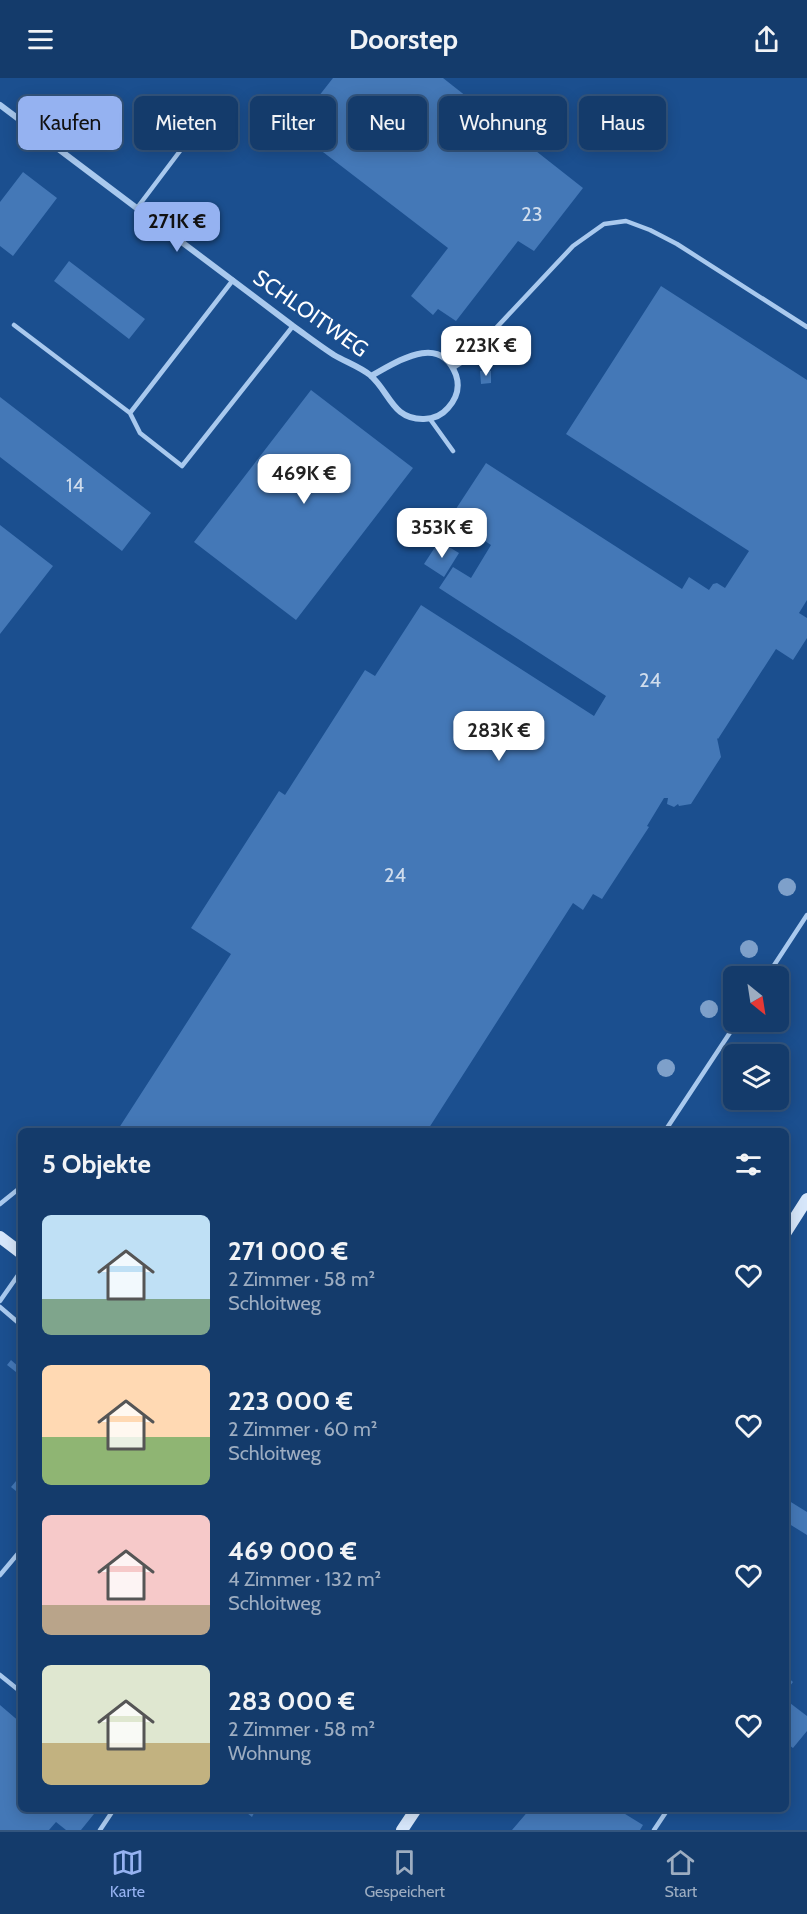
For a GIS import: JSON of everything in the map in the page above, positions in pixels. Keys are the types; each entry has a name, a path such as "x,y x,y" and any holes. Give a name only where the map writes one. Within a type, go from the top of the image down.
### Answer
{"main road":[{"path":"789,1227 807,1199"},
{"path":"0,1237 18,1248"},
{"path":"402,1830 414,1812"}],"street":[{"name":"SCHLOITWEG","path":"0,105 293,326 334,355 371,376 394,407 405,415 417,419 430,419"},
{"name":"SCHLOITWEG","path":"371,376 413,354 429,351 442,355 453,368"},
{"path":"430,419 444,414 453,403 458,390 457,377 453,368"}],"lane":[{"path":"137,208 180,151"},
{"path":"453,368 467,359 573,246 604,224 626,221 677,244 807,327"},
{"path":"130,413 233,280"},
{"path":"14,325 130,413 140,433 182,466 293,326"},
{"path":"430,419 453,451"},
{"path":"773,966 807,915"},
{"path":"667,1128 730,1032"},
{"path":"0,1204 18,1189"},
{"path":"0,1301 18,1275"},
{"path":"0,1307 18,1322"},
{"path":"0,1575 18,1554"},
{"path":"0,1675 18,1690"},
{"path":"100,1830 112,1812"},
{"path":"654,1830 666,1812"}],"building":[{"path":"333,78 443,78 466,96 439,96 439,150 535,150 583,188 534,251 518,241 456,321 438,309 433,315 411,296 448,248 320,150 336,150 336,96 319,96"},
{"path":"23,172 57,198 13,256 0,246 0,202"},
{"path":"69,261 145,319 129,339 54,281"},
{"path":"661,286 807,380 807,600 799,613 807,618 807,638 793,660 776,649 717,738 721,757 691,804 679,806 678,804 674,807 667,804 668,798 664,798 647,826 649,827 602,899 593,894 583,910 573,903 429,1128 119,1128 231,954 191,928 279,791 285,795 365,670 375,676 421,605 594,716 606,696 439,588 453,567 471,578 491,545 450,518 486,463 682,589 689,577 709,590 713,584 717,583 725,588 749,551 566,434"},
{"path":"480,371 491,371 491,383 481,384"},
{"path":"311,390 413,468 296,620 194,542"},
{"path":"0,397 151,513 122,551 0,457"},
{"path":"0,525 53,566 0,634"},
{"path":"439,541 459,553 444,577 424,564"},
{"path":"11,1360 18,1369 16,1372 7,1365"},
{"path":"18,1479 18,1493 11,1487"},
{"path":"789,1501 807,1512 807,1535 789,1524"},
{"path":"789,1702 807,1716 807,1731 793,1748 789,1745"},
{"path":"0,1705 18,1720 18,1812 96,1812 81,1830 66,1830 56,1822 49,1830 0,1830"},
{"path":"527,1812 622,1812 643,1825 640,1830 512,1830"}]}
